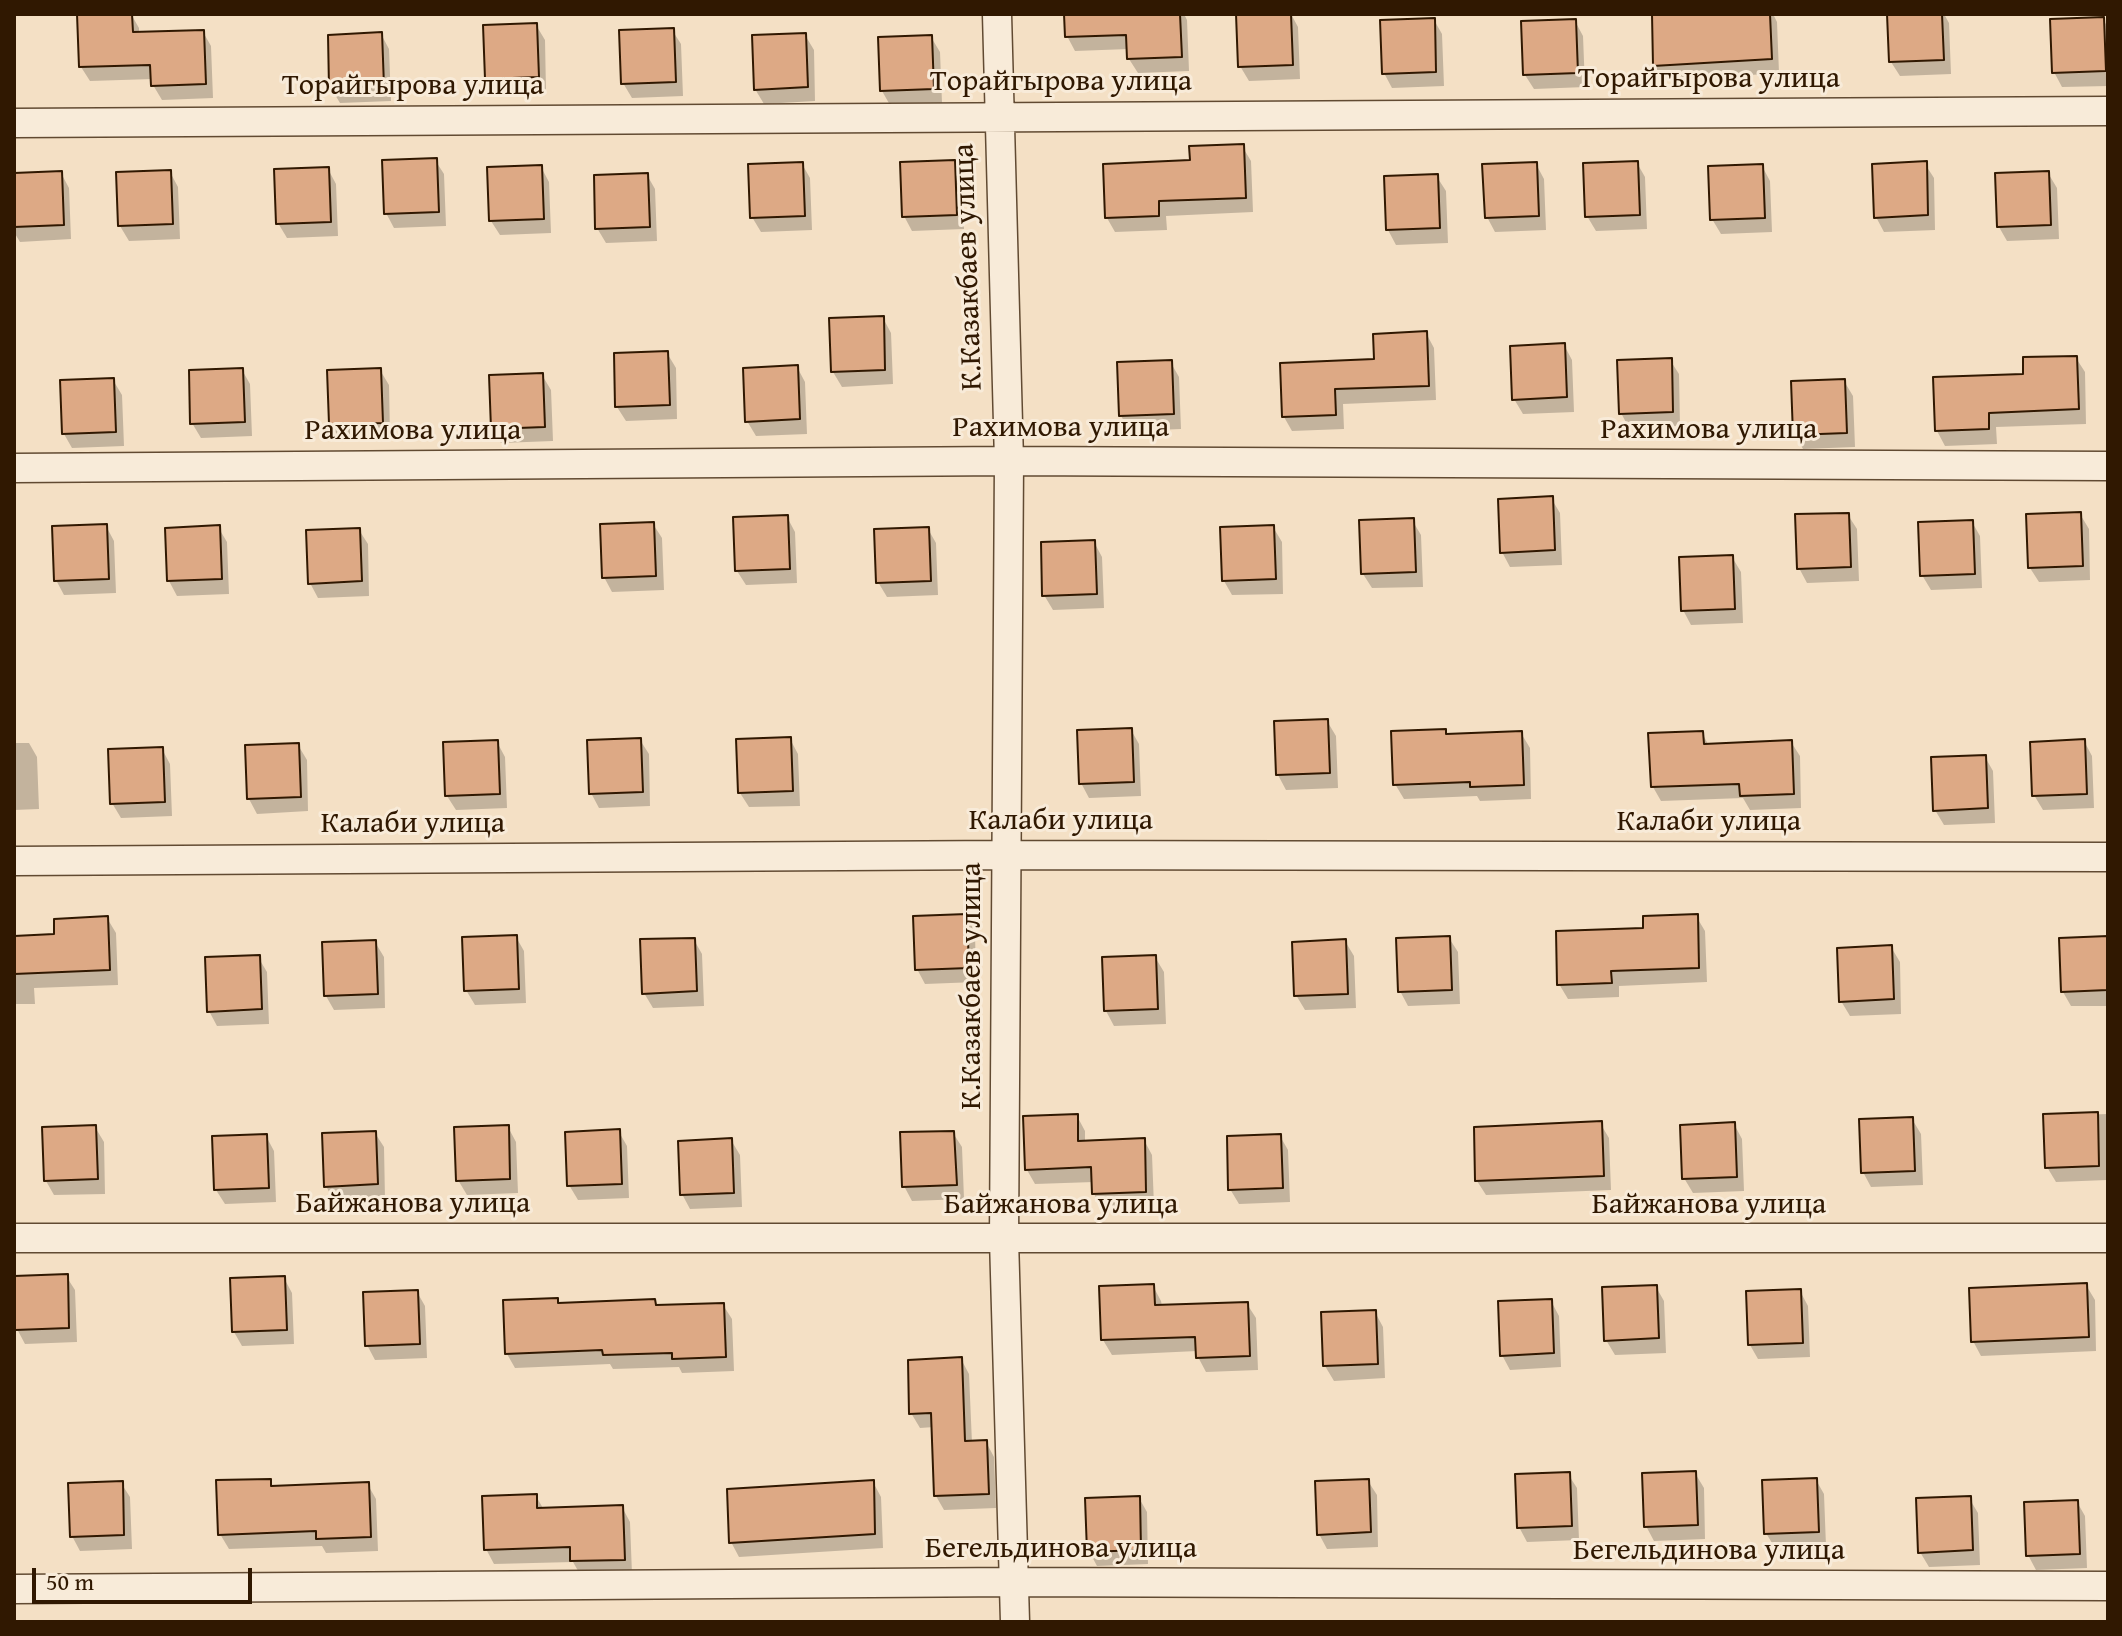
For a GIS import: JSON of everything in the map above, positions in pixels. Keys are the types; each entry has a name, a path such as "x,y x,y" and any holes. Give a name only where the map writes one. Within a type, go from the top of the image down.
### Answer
{"street":[{"name":"К.Казакбаев улица","path":"997,14 1009,461 1004,1239 1015,1622"},
{"name":"Торайгырова улица","path":"14,123 2108,111"},
{"name":"Рахимова улица","path":"14,468 1009,461 2108,466"},
{"name":"Калаби улица","path":"14,861 1007,855 2108,857"},
{"name":"Байжанова улица","path":"14,1238 2108,1238"},
{"name":"Бегельдинова улица","path":"14,1589 1014,1582 2108,1586"}],"building":[{"path":"77,14 132,14 133,32 204,30 206,84 151,86 150,65 79,67"},
{"path":"1064,14 1180,14 1182,57 1127,59 1126,35 1065,37"},
{"path":"1236,14 1291,14 1293,65 1238,67"},
{"path":"1652,14 1770,14 1772,59 1653,66"},
{"path":"1887,14 1942,14 1944,60 1889,62"},
{"path":"2104,17 2106,71 2052,73 2050,19"},
{"path":"1435,18 1436,72 1382,74 1380,20"},
{"path":"1576,19 1578,73 1523,75 1521,21"},
{"path":"537,23 539,77 485,79 483,25"},
{"path":"674,28 676,82 621,84 619,30"},
{"path":"382,32 384,86 329,88 328,35"},
{"path":"806,33 808,87 754,90 752,35"},
{"path":"932,35 934,89 880,91 878,37"},
{"path":"1244,144 1246,198 1159,201 1159,216 1105,218 1103,164 1190,160 1189,146"},
{"path":"437,158 439,212 384,214 382,160"},
{"path":"955,160 957,215 902,217 900,162"},
{"path":"1638,161 1640,215 1585,217 1583,163"},
{"path":"1927,161 1928,215 1874,218 1872,164"},
{"path":"803,162 805,216 750,218 748,164"},
{"path":"1537,162 1539,216 1485,218 1482,164"},
{"path":"1763,164 1765,218 1710,220 1708,166"},
{"path":"542,165 544,219 489,221 487,167"},
{"path":"329,167 331,222 276,224 274,169"},
{"path":"171,170 173,224 118,226 116,172"},
{"path":"62,171 64,225 14,227 14,173"},
{"path":"2049,171 2051,225 1997,227 1995,173"},
{"path":"648,173 650,227 595,229 594,175"},
{"path":"1438,174 1440,228 1386,230 1384,176"},
{"path":"884,316 885,370 831,372 829,318"},
{"path":"1427,331 1429,386 1335,389 1336,415 1282,417 1280,363 1374,359 1373,334"},
{"path":"1565,343 1567,397 1512,400 1510,346"},
{"path":"668,351 670,405 615,407 614,353"},
{"path":"2077,356 2079,409 1989,413 1989,429 1935,431 1933,377 2023,374 2023,357"},
{"path":"1672,358 1673,412 1619,414 1617,360"},
{"path":"1172,360 1174,414 1119,416 1117,362"},
{"path":"798,365 800,419 745,422 743,368"},
{"path":"243,368 245,422 190,424 189,370"},
{"path":"381,368 383,423 329,424 327,370"},
{"path":"543,373 545,427 491,429 489,375"},
{"path":"114,378 116,432 62,434 60,380"},
{"path":"1845,379 1847,433 1793,435 1791,381"},
{"path":"1553,496 1555,550 1500,553 1498,499"},
{"path":"2081,512 2083,566 2028,568 2026,514"},
{"path":"1849,513 1851,567 1797,569 1795,514"},
{"path":"788,515 790,569 735,571 733,517"},
{"path":"1414,518 1416,572 1361,574 1359,520"},
{"path":"1973,520 1975,574 1920,576 1918,522"},
{"path":"654,522 656,576 602,578 600,524"},
{"path":"107,524 109,579 54,581 52,526"},
{"path":"220,525 222,579 167,581 165,528"},
{"path":"1274,525 1276,579 1222,581 1220,527"},
{"path":"929,527 931,581 876,583 874,529"},
{"path":"360,528 362,581 308,584 306,530"},
{"path":"1095,540 1097,594 1042,596 1041,542"},
{"path":"1733,555 1735,609 1681,611 1679,557"},
{"path":"1328,719 1330,773 1276,775 1274,721"},
{"path":"1132,728 1134,782 1079,784 1077,730"},
{"path":"1446,729 1446,734 1522,731 1524,785 1470,787 1470,782 1393,785 1391,731"},
{"path":"1703,731 1704,744 1792,740 1794,794 1740,796 1739,784 1651,787 1648,733"},
{"path":"791,737 793,791 738,793 736,739"},
{"path":"641,738 643,792 589,794 587,740"},
{"path":"2085,739 2087,794 2032,796 2030,742"},
{"path":"498,740 500,794 445,796 443,742"},
{"path":"299,743 301,797 247,799 245,745"},
{"path":"163,747 165,802 110,804 108,749"},
{"path":"1986,755 1988,808 1933,811 1931,757"},
{"path":"967,914 969,968 915,970 913,916"},
{"path":"1698,914 1699,968 1611,971 1612,983 1557,985 1556,931 1643,928 1643,916"},
{"path":"108,916 110,970 14,974 14,936 54,934 54,919"},
{"path":"517,935 519,989 464,991 462,937"},
{"path":"1450,936 1452,990 1398,992 1396,938"},
{"path":"2108,936 2108,990 2061,992 2059,938"},
{"path":"695,938 697,991 642,994 640,939"},
{"path":"1346,939 1348,994 1294,996 1292,942"},
{"path":"376,940 378,994 324,996 322,942"},
{"path":"1892,945 1894,999 1839,1002 1837,948"},
{"path":"260,955 262,1009 207,1012 205,957"},
{"path":"1156,955 1158,1009 1104,1011 1102,957"},
{"path":"2098,1112 2099,1166 2045,1168 2043,1114"},
{"path":"1078,1114 1078,1141 1145,1138 1146,1192 1092,1194 1091,1167 1025,1170 1023,1116"},
{"path":"1913,1117 1915,1171 1861,1173 1859,1119"},
{"path":"1602,1121 1604,1176 1475,1181 1474,1127"},
{"path":"1735,1122 1737,1177 1682,1179 1680,1125"},
{"path":"96,1125 98,1179 44,1181 42,1127"},
{"path":"509,1125 510,1179 456,1181 454,1127"},
{"path":"620,1129 622,1184 567,1186 565,1132"},
{"path":"376,1131 378,1184 324,1187 322,1133"},
{"path":"954,1131 957,1185 902,1187 900,1132"},
{"path":"267,1134 269,1188 214,1190 212,1136"},
{"path":"1281,1134 1283,1188 1228,1190 1227,1136"},
{"path":"732,1138 734,1193 680,1195 678,1141"},
{"path":"68,1274 69,1328 15,1330 14,1276"},
{"path":"285,1276 287,1330 232,1332 230,1278"},
{"path":"2087,1283 2089,1337 1971,1342 1969,1288"},
{"path":"1154,1284 1155,1305 1248,1302 1250,1356 1196,1358 1195,1337 1101,1340 1099,1286"},
{"path":"1657,1285 1659,1338 1604,1341 1602,1287"},
{"path":"1801,1289 1803,1343 1748,1345 1746,1291"},
{"path":"418,1290 420,1344 365,1346 363,1292"},
{"path":"558,1298 558,1303 655,1299 656,1305 724,1303 726,1357 672,1359 672,1353 603,1355 602,1350 505,1354 503,1300"},
{"path":"1552,1299 1554,1353 1500,1356 1498,1301"},
{"path":"1376,1310 1378,1364 1323,1366 1321,1312"},
{"path":"962,1357 965,1441 987,1440 989,1494 934,1496 931,1413 909,1414 908,1360"},
{"path":"1696,1471 1698,1525 1644,1527 1642,1473"},
{"path":"1570,1472 1572,1526 1517,1528 1515,1474"},
{"path":"1817,1478 1819,1532 1764,1534 1762,1480"},
{"path":"271,1479 271,1486 369,1482 371,1537 316,1539 316,1531 218,1535 216,1480"},
{"path":"1369,1479 1371,1532 1317,1535 1315,1481"},
{"path":"874,1480 875,1534 729,1543 727,1489"},
{"path":"123,1481 124,1535 70,1537 68,1483"},
{"path":"537,1494 537,1508 623,1505 625,1560 570,1561 570,1547 484,1550 482,1496"},
{"path":"1140,1496 1141,1550 1087,1552 1085,1498"},
{"path":"1971,1496 1973,1550 1918,1553 1916,1498"},
{"path":"2078,1500 2080,1554 2026,1556 2024,1502"}]}
